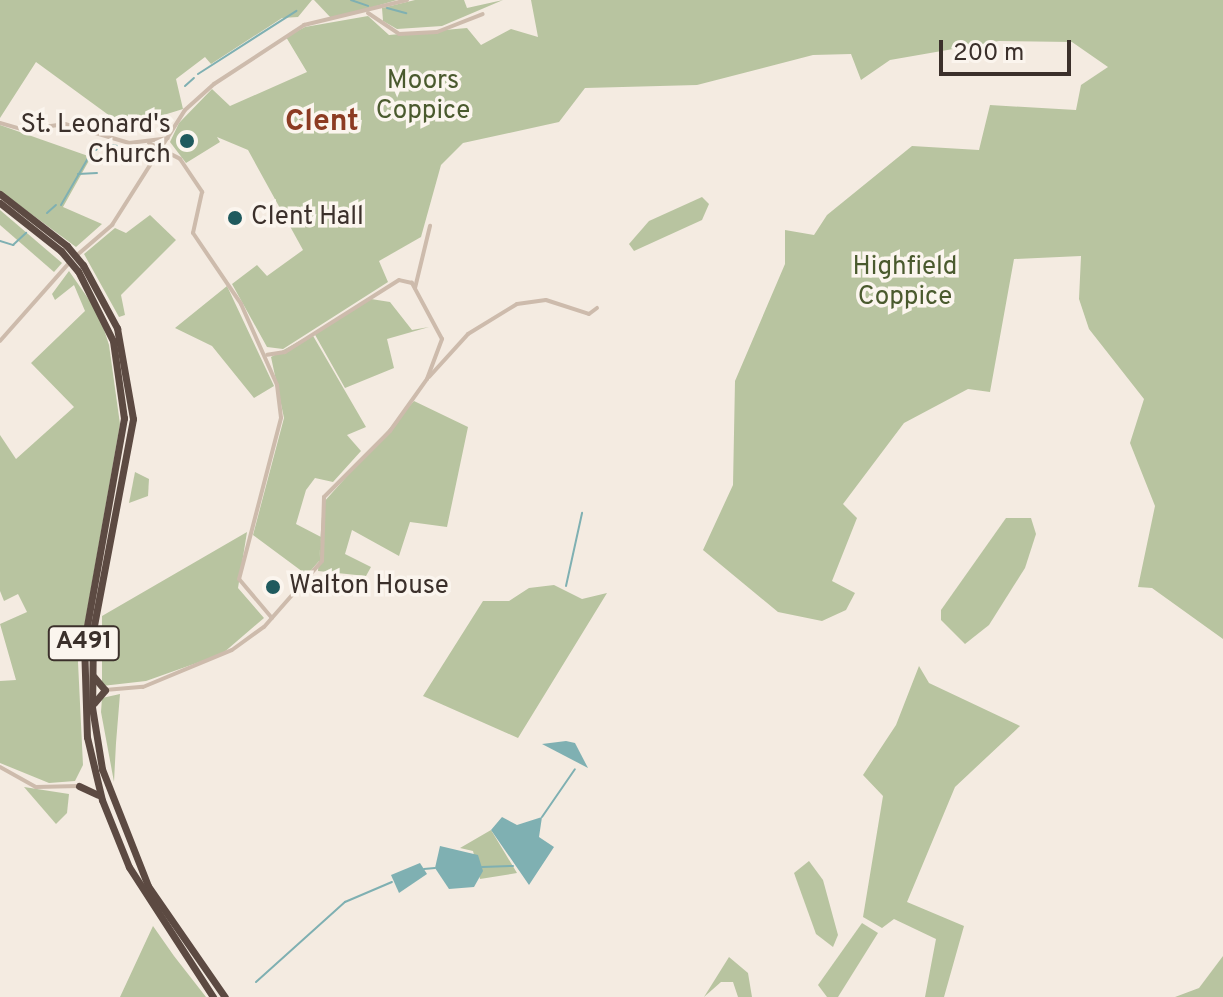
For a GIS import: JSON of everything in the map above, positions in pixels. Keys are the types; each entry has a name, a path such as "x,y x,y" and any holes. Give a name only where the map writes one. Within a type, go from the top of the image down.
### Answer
{"highway":[{"name":"A491","path":"0,194 64,249 80,268 121,340 133,419 98,589 91,671 92,707 102,769 132,853 174,930 225,997"},
{"name":"A491","path":"0,203 64,249"},
{"name":"A491","path":"80,268 113,341 124,418 84,643 94,770 102,800 149,903 213,997"},
{"path":"91,671 105,690 92,707"},
{"path":"94,770 79,786 102,800"}],"street":[{"path":"0,341 112,225 164,150 168,138 214,84 291,31 368,13 407,0"},
{"path":"368,13 399,34 437,32 483,14"},
{"path":"0,123 24,130 65,124 111,141 149,143 168,138"},
{"path":"149,143 182,162 202,192 193,233 267,355 281,418 239,579 272,618"},
{"path":"415,290 430,226"},
{"path":"267,355 285,352 392,282 409,280 442,339 427,379"},
{"path":"105,690 143,687 232,650 272,618 322,561 324,497 386,436 427,379 468,334 517,304 546,300 589,314 597,308"},
{"path":"0,767 36,787 79,786"}],"green space":[{"path":"0,0 312,0 298,17 282,18 211,64 205,57 176,79 183,109 125,127 36,62 0,118"},
{"path":"314,0 397,0 332,19"},
{"path":"415,0 464,0 467,8 503,0 442,26 397,29 383,21 382,8"},
{"path":"531,0 1223,0 1223,639 1152,588 1138,587 1155,506 1130,443 1144,399 1089,329 1079,299 1081,256 1014,259 990,392 968,389 904,423 843,504 857,518 832,581 855,593 846,610 822,621 778,612 703,550 733,485 735,381 785,264 785,230 814,235 827,215 912,146 979,150 990,105 1076,110 1081,85 1108,67 1072,42 999,41 890,60 861,80 851,54 813,55 697,85 585,88 559,122 463,143 441,165 421,237 379,261 388,282 283,349 267,347 232,284 257,265 267,276 303,250 248,150 217,137 220,142 186,163 170,142 179,123 212,89 230,106 307,72 286,37 305,27 368,16 389,35 467,28 481,45 511,29 538,37"},
{"path":"0,125 91,157 63,207 102,224 76,247 0,191"},
{"path":"702,197 709,204 702,220 634,251 629,244 649,221"},
{"path":"0,210 62,263 54,272 0,225"},
{"path":"150,215 176,240 121,295 125,315 119,317 84,254 115,228 126,233"},
{"path":"69,271 99,314 109,345 120,424 78,662 83,765 75,781 49,783 0,763 0,681 16,680 0,624 27,612 18,594 4,601 0,591 0,435 16,459 74,407 31,363 85,311 74,285 55,300 52,294"},
{"path":"227,286 274,386 254,398 212,346 175,328"},
{"path":"371,299 390,302 412,330 429,327 387,339 394,368 345,388 314,333"},
{"path":"312,334 366,427 347,435 361,451 333,482 315,478 306,490 296,524 321,537 319,561 307,575 253,535 284,418 271,357"},
{"path":"414,401 468,427 447,527 410,522 399,556 352,530 345,554 371,567 366,576 318,571 323,503"},
{"path":"135,472 149,479 148,496 129,503"},
{"path":"1006,518 1031,518 1036,534 1025,568 989,625 965,644 941,620 941,610"},
{"path":"247,532 238,588 264,618 222,654 146,681 102,686 102,616"},
{"path":"554,585 582,599 607,593 518,738 423,696 483,601 509,601 529,588"},
{"path":"919,666 929,683 1020,726 955,787 907,902 964,926 944,997 925,997 936,939 894,919 882,928 863,917 883,796 863,775 896,725"},
{"path":"120,694 114,782 101,712 102,698"},
{"path":"24,787 69,794 67,813 56,824"},
{"path":"491,830 517,873 480,879 473,851 460,848"},
{"path":"809,861 823,880 838,935 833,947 816,934 794,873"},
{"path":"862,923 878,933 838,997 827,997 818,985"},
{"path":"153,926 174,956 206,997 120,997"},
{"path":"1223,956 1223,997 1175,997 1199,988"},
{"path":"729,957 748,973 752,997 738,997 733,982 721,982 704,997"}],"water":[{"path":"566,741 575,743 588,768 542,744"},
{"path":"502,817 517,825 542,817 539,837 554,847 529,885 491,830"},
{"path":"440,846 478,855 483,871 474,887 449,889 435,868"},
{"path":"420,863 427,874 399,893 391,875"}],"waterway":[{"path":"351,0 368,6"},
{"path":"387,8 406,13"},
{"path":"198,74 296,11"},
{"path":"185,86 194,78"},
{"path":"96,150 102,144 142,149"},
{"path":"113,155 122,150"},
{"path":"61,205 88,158"},
{"path":"78,174 97,173"},
{"path":"47,213 56,205"},
{"path":"0,241 13,245 26,233"},
{"path":"566,586 582,513"},
{"path":"542,817 575,769"},
{"path":"482,867 513,866"},
{"path":"424,869 435,868"},
{"path":"256,982 345,902 392,882"}],"place":[{"name":"St. Leonard's Church","path":"187,141"},
{"name":"Clent Hall","path":"235,218"},
{"name":"Walton House","path":"273,587"}],"district":[{"name":"Clent","path":"322,123"}],"park label":[{"name":"Moors Coppice","path":"423,97"},
{"name":"Highfield Coppice","path":"905,283"}]}
